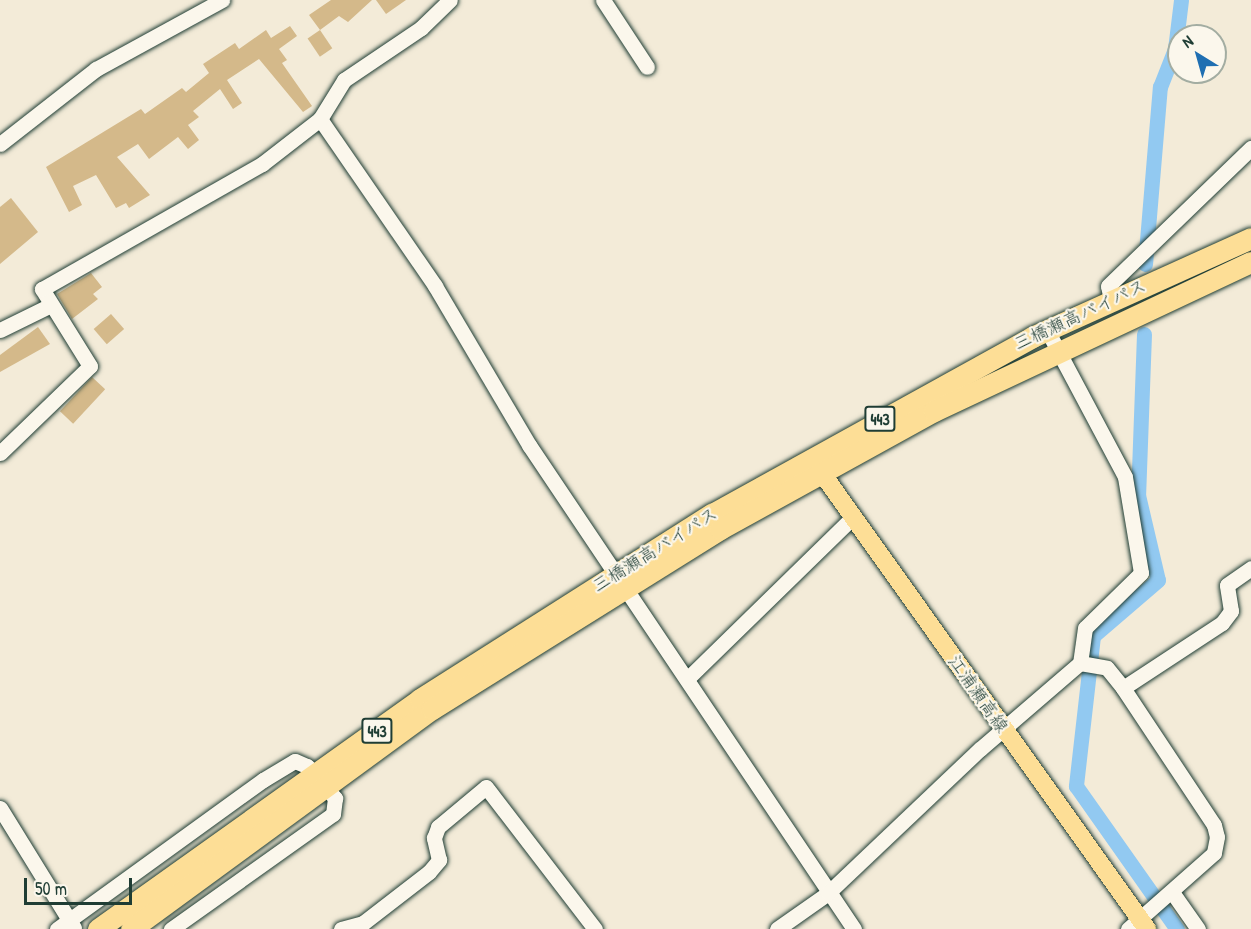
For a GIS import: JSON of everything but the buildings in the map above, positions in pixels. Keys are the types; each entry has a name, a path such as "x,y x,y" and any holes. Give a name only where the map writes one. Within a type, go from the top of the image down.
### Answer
{"highway":[{"name":"三橋瀬高バイパス","path":"131,929 238,842 322,782 621,580 1047,330 1251,238"},
{"name":"三橋瀬高バイパス","path":"816,464 1054,351 1251,262"},
{"name":"三橋瀬高バイパス","path":"98,929 238,842"}],"main road":[{"name":"江浦瀬高線","path":"816,464 1138,925"}],"street":[{"path":"0,144 96,69 222,0"},
{"path":"0,453 90,366 89,356 50,306 42,290 262,164 320,119 344,80 421,28 450,0"},
{"path":"603,0 647,67"},
{"path":"320,119 435,286 529,444 854,929"},
{"path":"1111,300 1108,286 1251,148"},
{"path":"0,330 50,306"},
{"path":"1047,330 1054,351 1125,477 1141,573 1085,628 1088,663"},
{"path":"687,679 853,517"},
{"path":"1124,688 1222,623 1230,611 1227,585 1251,568"},
{"path":"1088,663 1107,668 1124,688 1214,825 1214,853 1138,925"},
{"path":"777,929 828,893 1002,730 1088,663"},
{"path":"0,808 67,926 295,761 322,782 335,798 333,814 171,929"},
{"path":"341,929 363,923 429,872 439,860 438,827 486,787 595,929"},
{"path":"1172,892 1198,929"}],"waterway":[{"path":"1145,264 1160,87 1175,49 1181,0"},
{"path":"1144,334 1138,495 1158,580 1093,636 1076,786 1177,929"}]}
